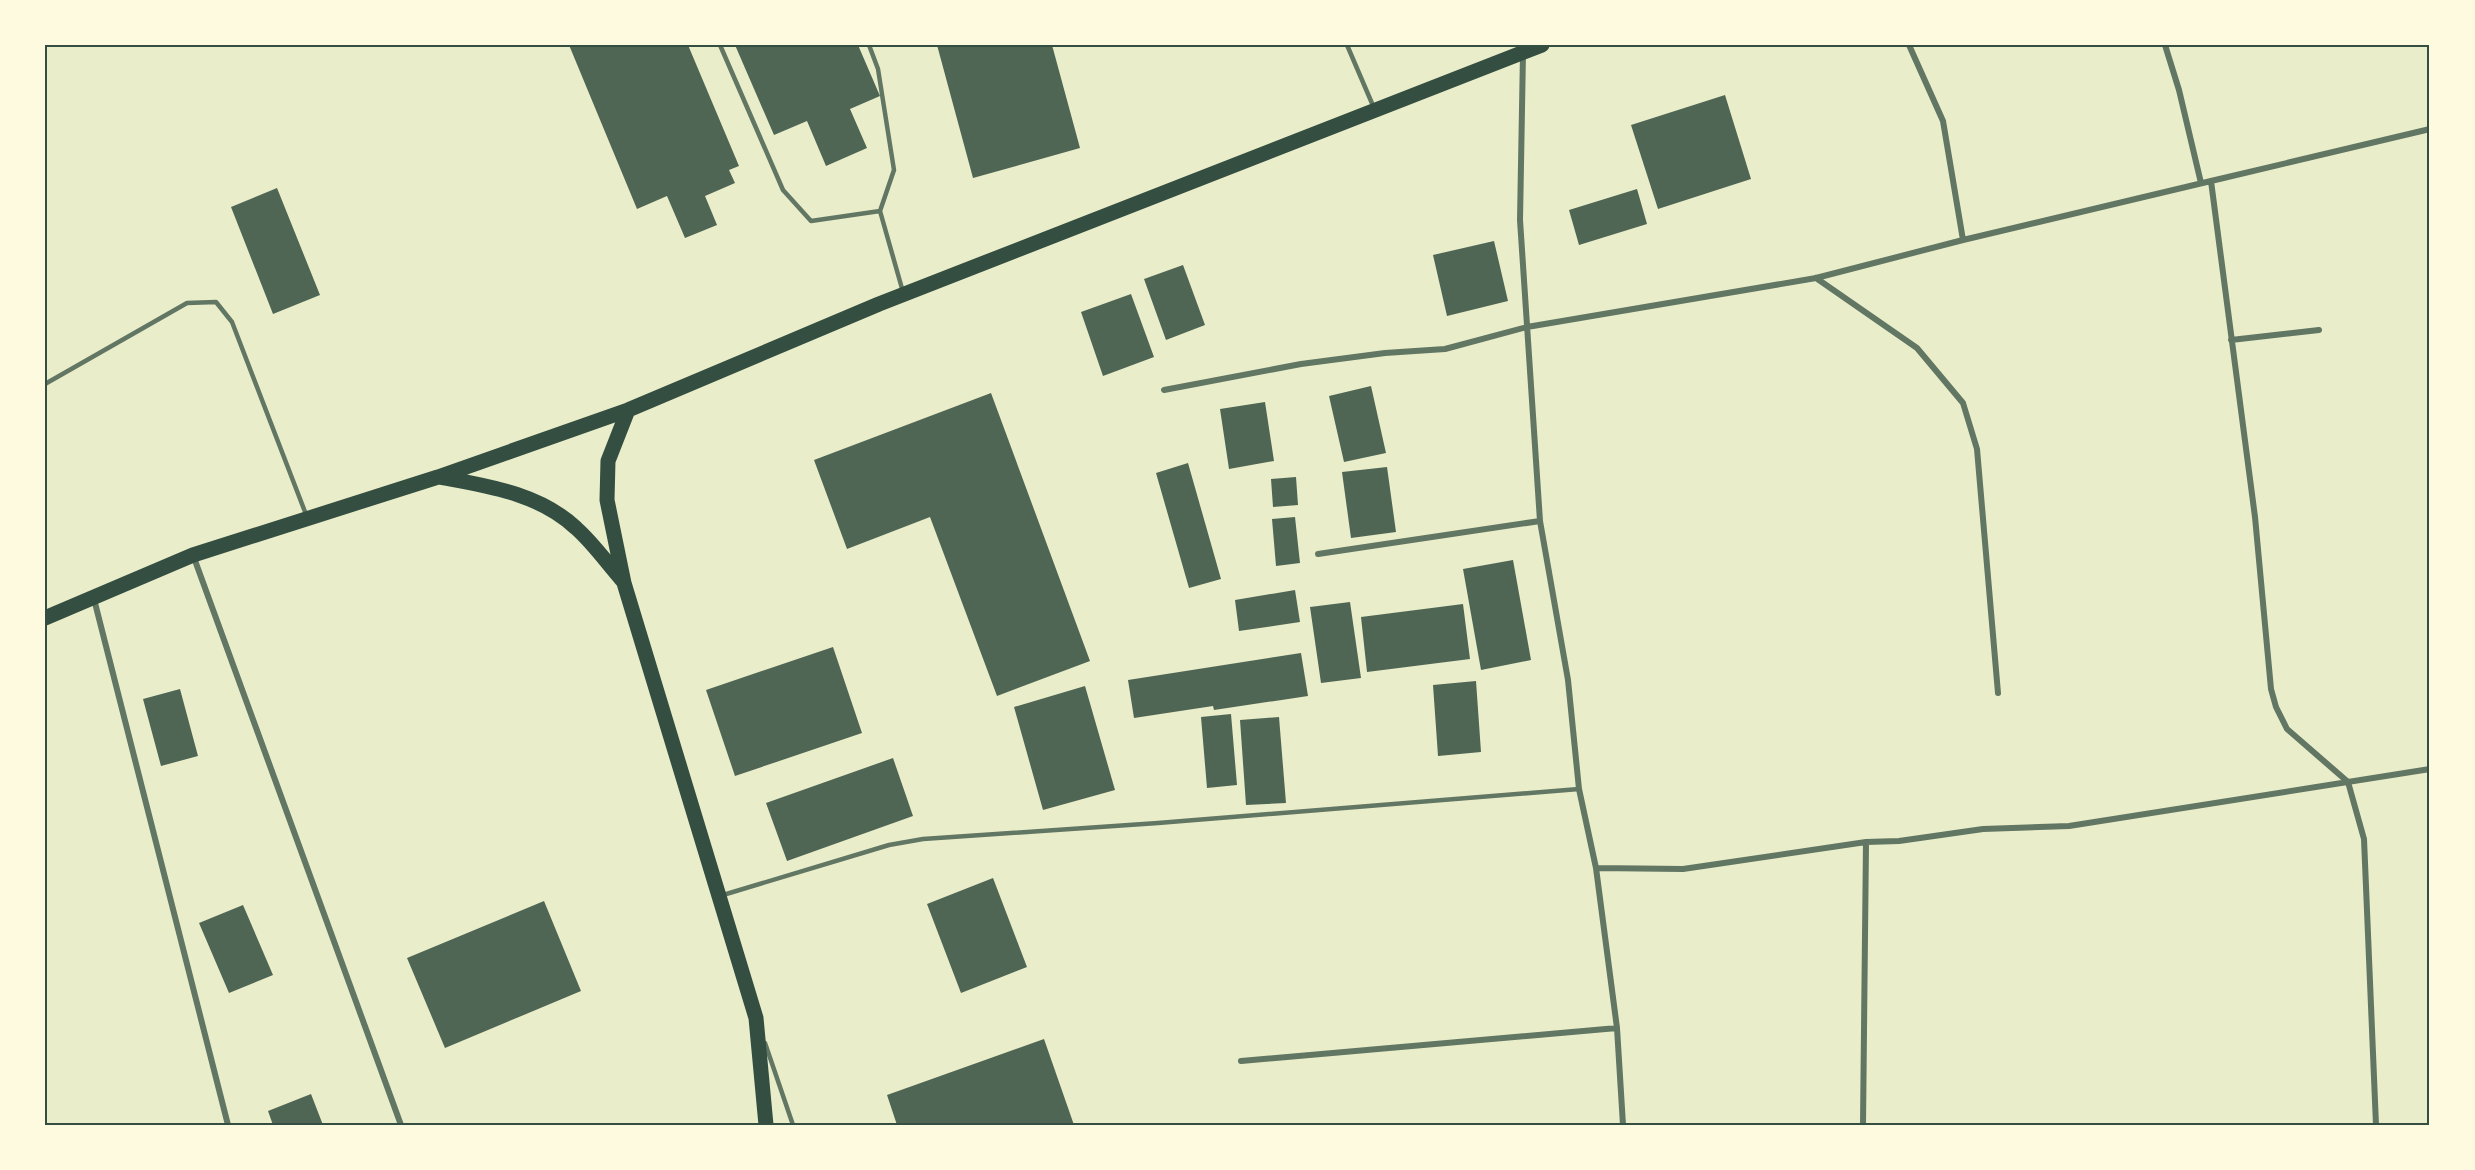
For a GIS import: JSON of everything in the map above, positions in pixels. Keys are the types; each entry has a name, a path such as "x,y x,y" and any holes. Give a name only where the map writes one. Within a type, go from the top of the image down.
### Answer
{"main road":[{"path":"45,618 193,555 438,477 628,410 904,294 1542,45"},
{"path":"628,410 608,461 608,500 624,583 717,897 756,1018 766,1125"},
{"path":"438,477 524,495 552,510 576,527 624,583"}],"street":[{"path":"1909,45 1943,122 1963,240"},
{"path":"2165,45 2180,90 2201,183"},
{"path":"1523,52 1520,220 1540,521 1568,680 1579,789 1596,867 1617,1028 1623,1125"},
{"path":"1164,390 1301,364 1385,352 1445,348 1527,327 1816,278 1963,240 2430,129"},
{"path":"2211,181 2255,517 2271,689 2287,729 2348,782 2364,839 2376,1125"},
{"path":"1816,278 1917,348 1963,403 1977,449 1998,693"},
{"path":"2231,340 2319,330"},
{"path":"1318,554 1540,521"},
{"path":"193,555 401,1125"},
{"path":"93,597 228,1125"},
{"path":"1596,867 1683,869 1866,842 1899,841 1983,829 2069,826 2430,769"},
{"path":"1863,1125 1866,842"},
{"path":"1241,1061 1617,1028"}],"lane":[{"path":"720,45 783,190 811,221 880,211"},
{"path":"869,45 878,69 894,170 880,211 904,294"},
{"path":"1347,45 1375,110"},
{"path":"45,384 186,303 216,302 232,322 307,517"},
{"path":"717,897 889,845 923,839 1158,823 1579,789"},
{"path":"756,1018 793,1125"}],"building":[{"path":"569,45 688,45 739,166 729,170 735,183 705,196 717,225 685,238 667,196 637,209"},
{"path":"735,45 858,45 880,96 850,109 867,148 826,166 807,121 774,135"},
{"path":"937,45 1052,45 1080,148 973,178"},
{"path":"1725,95 1751,179 1658,209 1631,125"},
{"path":"277,188 320,295 273,314 231,207"},
{"path":"1637,189 1647,224 1579,245 1569,210"},
{"path":"1494,241 1508,301 1447,316 1433,255"},
{"path":"1183,265 1205,325 1166,340 1144,279"},
{"path":"1131,294 1154,357 1103,376 1081,312"},
{"path":"1371,386 1386,453 1344,462 1329,396"},
{"path":"991,393 1090,661 997,696 930,517 847,549 814,460"},
{"path":"1265,402 1274,461 1229,469 1220,409"},
{"path":"1188,463 1221,579 1189,588 1156,473"},
{"path":"1387,467 1396,532 1351,538 1342,472"},
{"path":"1296,477 1298,505 1273,507 1271,479"},
{"path":"1295,517 1300,563 1276,566 1272,519"},
{"path":"1513,560 1531,660 1481,670 1463,569"},
{"path":"1295,590 1300,622 1239,631 1235,600"},
{"path":"1350,602 1361,678 1321,683 1310,607"},
{"path":"1463,604 1470,659 1367,672 1361,617"},
{"path":"833,647 862,733 735,776 706,690"},
{"path":"1301,653 1308,696 1214,710 1213,706 1134,718 1128,680"},
{"path":"1476,681 1481,752 1438,756 1433,685"},
{"path":"1085,686 1115,790 1043,810 1014,707"},
{"path":"180,689 198,756 161,766 143,699"},
{"path":"1231,714 1237,785 1207,788 1201,717"},
{"path":"1279,717 1286,803 1246,805 1240,720"},
{"path":"893,758 913,816 787,861 766,803"},
{"path":"993,878 1027,967 961,993 927,904"},
{"path":"544,901 581,991 445,1048 407,958"},
{"path":"243,905 273,975 229,993 199,923"},
{"path":"1044,1039 1074,1125 897,1125 887,1095"},
{"path":"311,1094 323,1125 273,1125 268,1111"}]}
